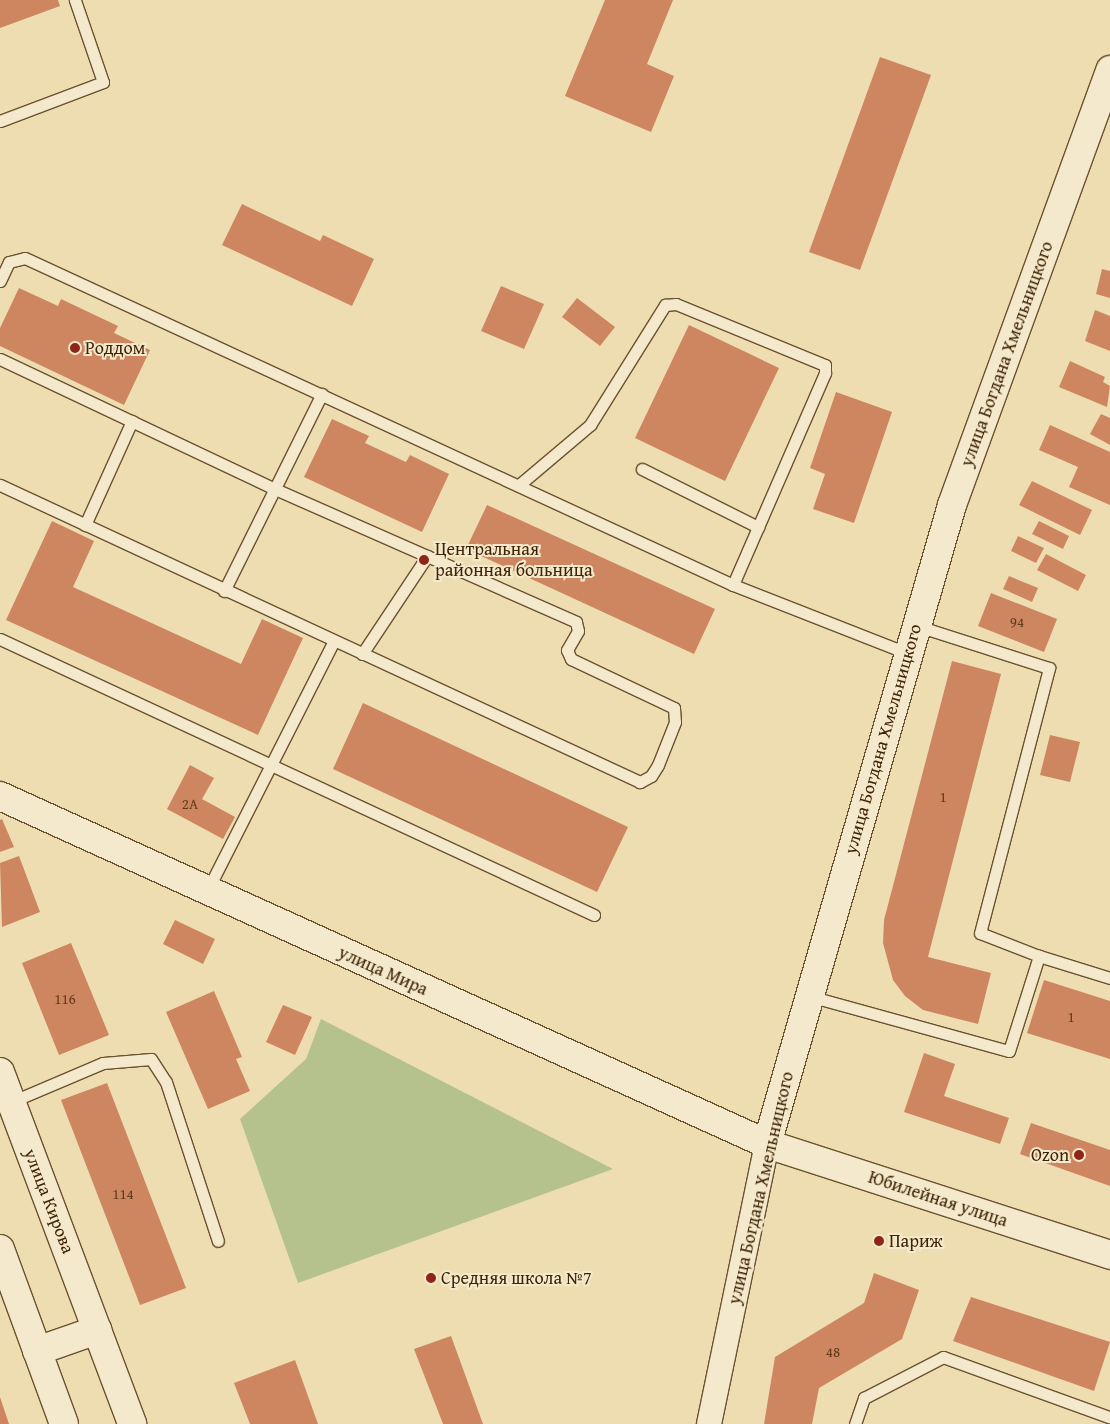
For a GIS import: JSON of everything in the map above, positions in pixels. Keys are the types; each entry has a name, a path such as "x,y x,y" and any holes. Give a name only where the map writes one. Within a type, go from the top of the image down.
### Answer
{"street":[{"name":"улица Богдана Хмельницкого","path":"709,1424 767,1144 808,996 952,505 1110,70"},
{"name":"улица Мира","path":"0,796 207,892 767,1144"},
{"name":"улица Кирова","path":"0,1072 132,1424"},
{"name":"Юбилейная улица","path":"767,1144 1110,1255"},
{"path":"0,1249 64,1424"},
{"path":"37,1351 97,1330"}],"lane":[{"path":"0,121 103,82 75,0"},
{"path":"0,281 9,262 26,258 733,585 909,654"},
{"path":"519,485 590,425 665,305 676,304 826,368 733,585"},
{"path":"0,359 275,488 576,622 578,631 568,650 571,659 674,708 675,722 651,776 640,782 224,591 0,485"},
{"path":"224,591 322,394"},
{"path":"85,525 132,421"},
{"path":"642,469 758,526"},
{"path":"362,654 427,556"},
{"path":"917,626 1049,668 980,933 1039,956 1110,978"},
{"path":"0,640 594,915"},
{"path":"207,892 334,641"},
{"path":"808,996 1009,1051 1039,956"},
{"path":"11,1102 103,1063 152,1058 166,1082 218,1241"},
{"path":"855,1424 864,1398 943,1357 1108,1419"}],"green space":[{"path":"321,1019 613,1169 298,1283 240,1119 306,1059"}],"building":[{"path":"0,0 58,0 60,6 0,28"},
{"path":"605,0 673,0 647,64 674,76 651,132 565,96"},
{"path":"880,57 931,75 860,270 809,252"},
{"path":"242,204 320,241 323,235 374,259 352,306 222,245"},
{"path":"1102,269 1110,271 1110,298 1096,294"},
{"path":"501,286 544,304 524,349 481,331"},
{"name":"Роддом","path":"19,288 58,306 61,299 118,326 114,333 150,350 124,405 0,346 0,328"},
{"path":"577,298 615,327 600,346 562,317"},
{"path":"1095,310 1110,316 1110,351 1085,341"},
{"path":"689,325 779,368 725,481 635,438"},
{"path":"1070,361 1105,377 1103,382 1110,386 1107,407 1059,387"},
{"path":"836,392 892,412 854,523 813,509 825,474 810,468"},
{"path":"1101,414 1110,418 1110,445 1090,434"},
{"path":"332,419 369,436 365,443 406,462 410,455 449,474 422,532 304,477"},
{"path":"1050,425 1110,452 1110,505 1069,487 1078,467 1039,450"},
{"path":"1032,481 1092,510 1080,535 1019,505"},
{"path":"487,505 715,609 694,654 466,549"},
{"path":"52,521 94,541 73,587 241,664 262,619 303,638 258,735 6,620"},
{"path":"1039,521 1069,536 1063,549 1032,534"},
{"path":"1018,536 1044,548 1036,563 1011,551"},
{"path":"1046,554 1086,575 1078,591 1037,570"},
{"path":"1009,576 1038,588 1032,602 1003,589"},
{"path":"991,593 1057,619 1044,652 978,626"},
{"path":"952,661 1001,674 928,957 991,973 978,1024 923,1010 905,996 893,980 883,943 884,920"},
{"path":"363,703 628,827 597,892 333,769"},
{"path":"1050,735 1080,742 1070,782 1040,775"},
{"path":"190,765 214,778 202,799 235,817 223,839 167,809"},
{"path":"2,819 14,847 0,852 0,820"},
{"path":"19,856 40,912 2,927 0,863"},
{"path":"175,920 215,939 203,964 163,944"},
{"path":"71,943 109,1035 59,1055 22,963"},
{"path":"1044,980 1110,1001 1110,1059 1027,1033"},
{"path":"214,991 242,1057 236,1059 250,1091 208,1109 166,1012"},
{"path":"283,1005 312,1017 295,1055 266,1042"},
{"path":"924,1053 955,1064 944,1096 1009,1118 1000,1144 904,1112"},
{"path":"107,1083 186,1288 140,1305 61,1100"},
{"path":"1031,1123 1110,1150 1110,1186 1020,1154"},
{"path":"874,1273 919,1290 902,1339 819,1388 812,1424 764,1424 775,1357 864,1303"},
{"path":"971,1297 1110,1342 1094,1391 953,1341"},
{"path":"451,1336 483,1424 443,1424 414,1349"},
{"path":"295,1360 318,1424 250,1424 234,1383"},
{"path":"0,1397 9,1424 0,1424"}],"place":[{"name":"Роддом","path":"75,348"},
{"name":"Центральная районная больница","path":"424,560"},
{"name":"Ozon","path":"1079,1155"},
{"name":"Париж","path":"879,1241"},
{"name":"Средняя школа №7","path":"431,1278"}]}
